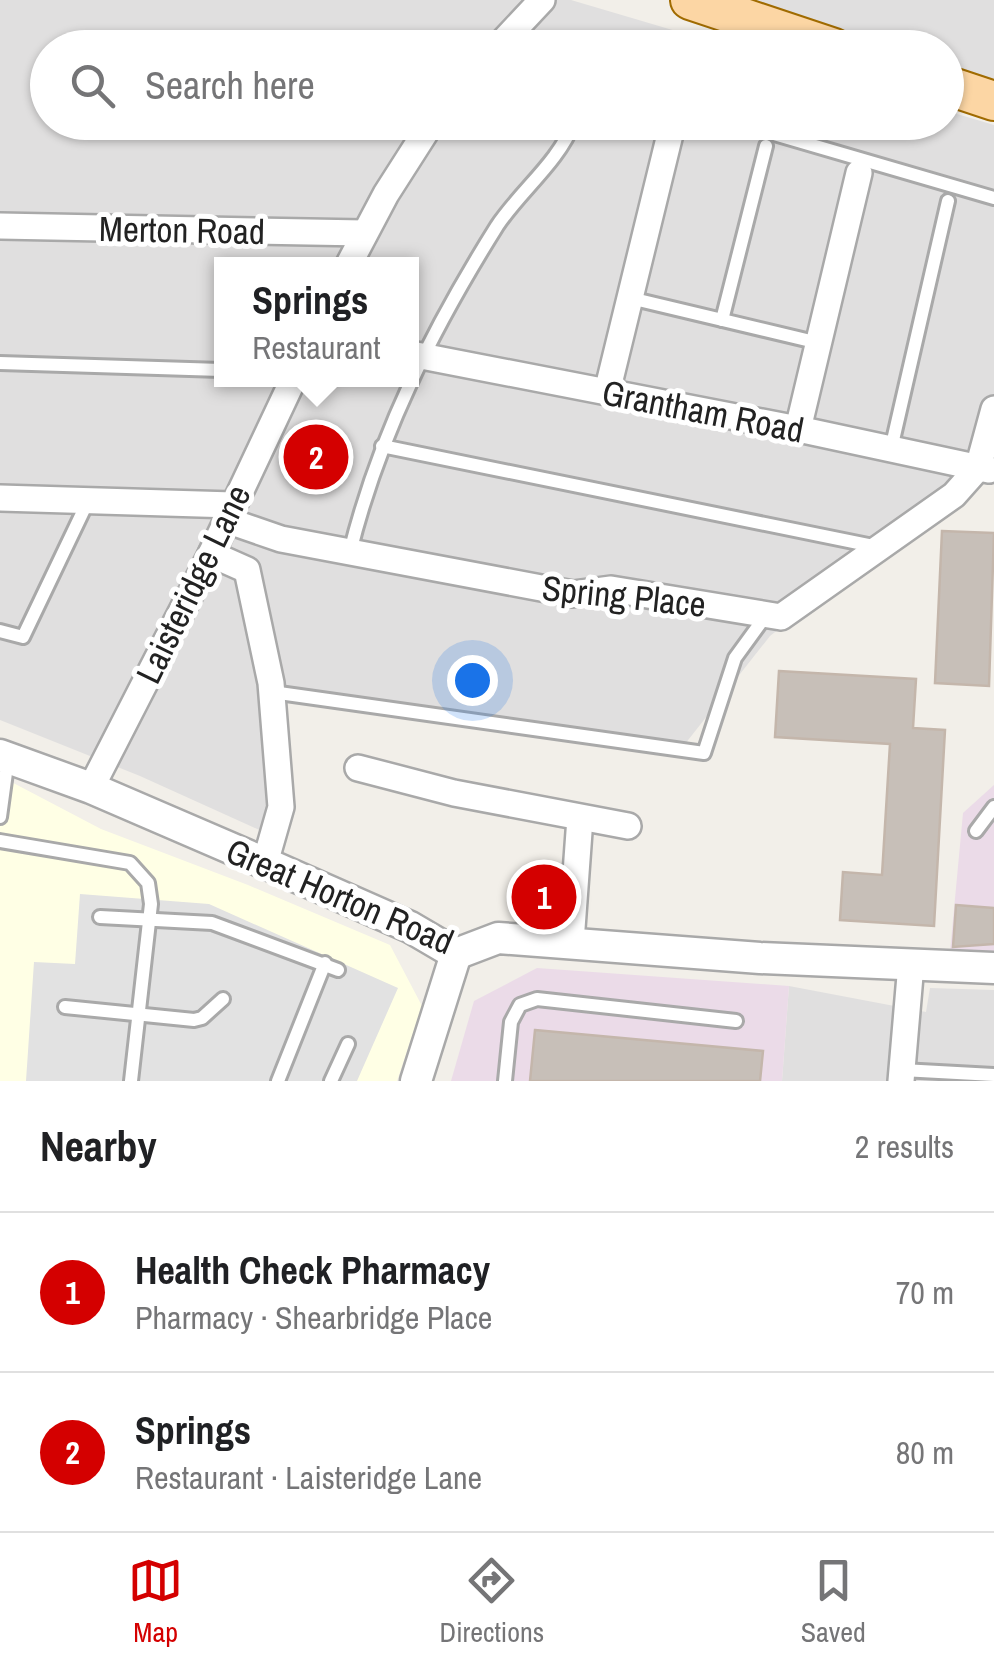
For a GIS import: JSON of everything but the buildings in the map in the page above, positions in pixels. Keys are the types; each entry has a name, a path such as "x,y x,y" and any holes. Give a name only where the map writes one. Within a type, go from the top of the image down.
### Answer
{"main road":[{"path":"690,0 780,30"},
{"path":"964,91 994,101"}],"street":[{"path":"516,28 542,0"},
{"path":"352,257 421,140"},
{"path":"607,392 669,140"},
{"path":"798,429 859,173"},
{"name":"Merton Road","path":"0,226 364,233"},
{"name":"Grantham Road","path":"419,355 986,470"},
{"name":"Laisteridge Lane","path":"91,788 211,554 291,387"},
{"path":"767,614 782,616 986,470 994,409"},
{"name":"Spring Place","path":"0,498 230,513 281,539 573,594 611,589 767,614"},
{"path":"211,554 246,570 272,692 280,807 265,862"},
{"name":"Great Horton Road","path":"4,757 91,788 265,862 410,927 456,954 498,938 760,958 994,968"},
{"path":"358,768 454,793 628,826"},
{"path":"571,942 580,818"},
{"path":"416,1081 456,954"},
{"path":"902,1075 911,964"}],"lane":[{"path":"419,353 500,222 558,154 565,140"},
{"path":"796,140 994,198"},
{"path":"722,320 766,146"},
{"path":"891,449 948,200"},
{"path":"630,298 818,344"},
{"path":"0,363 214,370"},
{"path":"350,552 382,446 405,387"},
{"path":"382,446 880,547"},
{"path":"0,631 22,637 88,501"},
{"path":"272,692 704,753 735,658 767,614"},
{"path":"0,818 4,757"},
{"path":"976,831 994,807"},
{"path":"0,841 130,863 148,882 151,904 131,1081"},
{"path":"100,918 212,923 331,966 278,1081"},
{"path":"505,1081 510,1022 520,1004 537,998 736,1021"},
{"path":"65,1007 194,1020 202,1018 223,999"},
{"path":"331,1081 348,1044"},
{"path":"902,1075 994,1075"}],"shaded area":[{"path":"0,0 571,0 672,30 30,30 30,140 964,140 964,116 994,125 994,461 770,636 685,744 284,687 266,833 140,776 0,720"},
{"path":"690,0 994,0 994,98 964,88 964,30 784,30"},
{"path":"0,776 101,829 390,945 422,1006 397,1081 0,1081"},
{"path":"994,785 994,952 950,952 963,813"},
{"path":"80,894 209,904 398,988 357,1081 26,1081 34,962 75,964"},
{"path":"537,968 789,986 782,1081 451,1081 474,1001"},
{"path":"789,986 926,1012 930,988 994,990 994,1081 782,1081"}],"place":[{"name":"Springs","path":"316,457"},
{"name":"Health Check Pharmacy","path":"544,897"}]}
